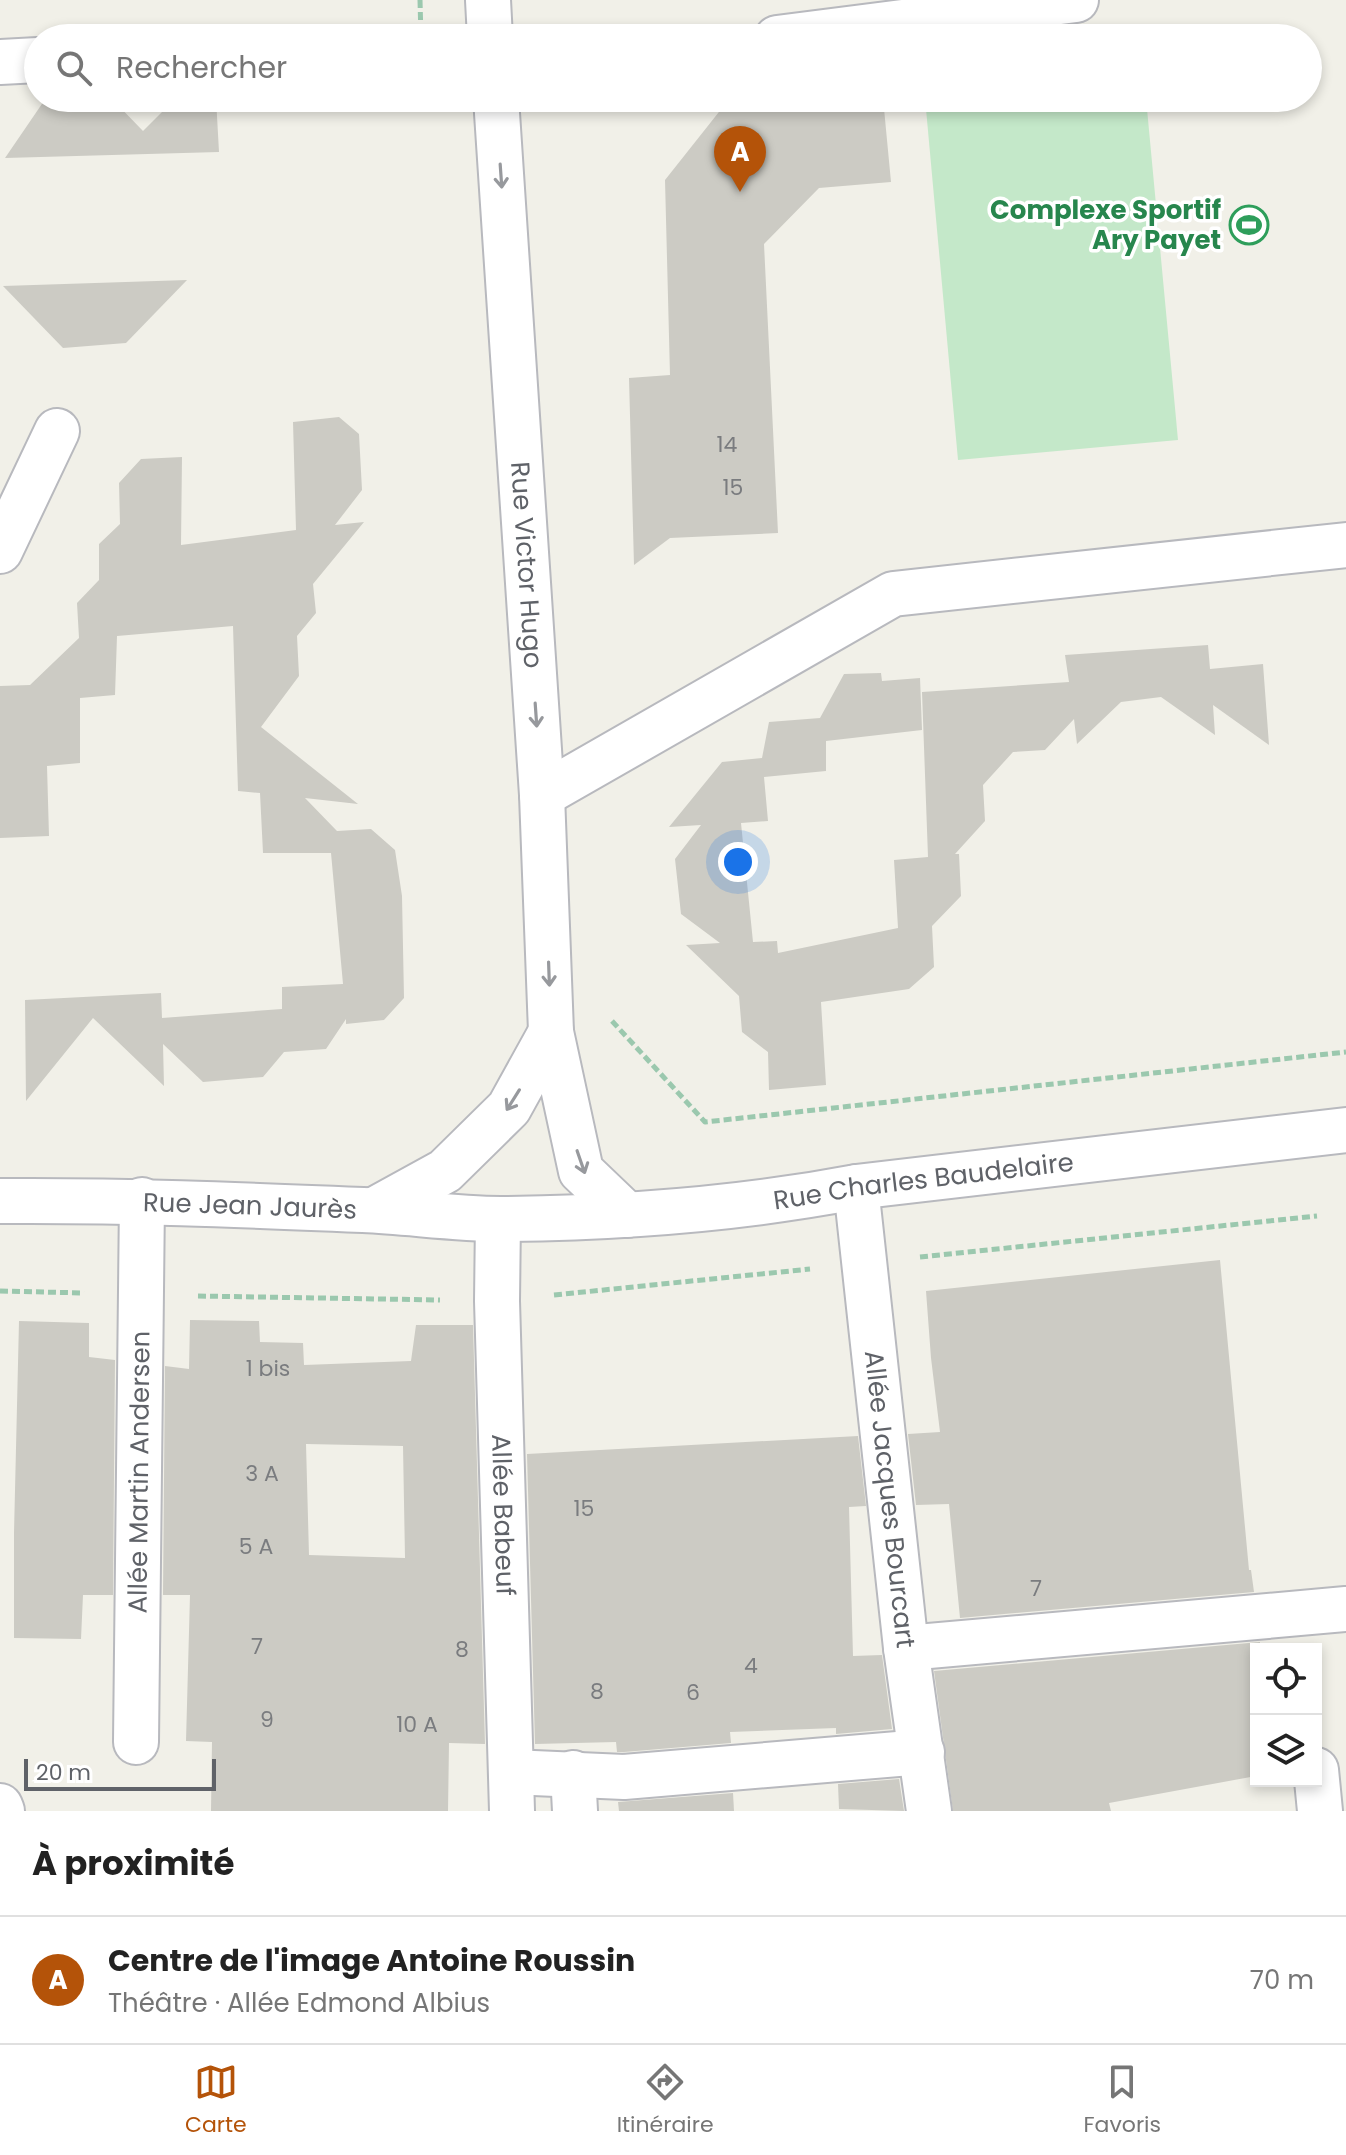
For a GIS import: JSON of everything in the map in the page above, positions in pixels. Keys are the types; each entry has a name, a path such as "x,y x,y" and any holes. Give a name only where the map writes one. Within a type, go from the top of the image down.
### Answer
{"street":[{"path":"887,24 1076,0"},
{"path":"0,62 24,61"},
{"name":"Rue Victor Hugo","path":"497,112 542,795 551,1032 581,1171 627,1215"},
{"path":"0,551 57,431"},
{"path":"542,795 893,594 1346,545"},
{"path":"374,1210 445,1171 509,1108 551,1032"},
{"name":"Rue Charles Baudelaire","path":"498,1219 627,1215 806,1197 856,1187 1346,1130"},
{"name":"Allée Jacques Bourcart","path":"856,1187 906,1648 929,1811"},
{"name":"Rue Jean Jaurès","path":"0,1201 142,1200 498,1219"},
{"name":"Allée Martin Andersen","path":"136,1742 142,1200"},
{"name":"Allée Babeuf","path":"498,1219 497,1301 512,1792"},
{"path":"906,1648 1302,1631 1346,1609"},
{"path":"512,1792 574,1792 624,1777 922,1752"},
{"path":"1318,1787 1320,1811"}],"path":[{"path":"420,0 421,24"},
{"path":"612,1021 705,1122 1346,1052"}],"green space":[{"path":"926,112 1147,112 1178,440 958,460"}],"building":[{"path":"36,112 125,112 143,131 162,112 217,112 219,152 5,158"},
{"path":"719,112 884,112 891,182 819,188 764,244 778,533 670,538 634,565 629,378 670,375 665,180"},
{"path":"187,280 126,343 63,348 3,286"},
{"path":"339,417 359,434 362,490 335,525 364,522 313,584 316,613 297,636 299,676 261,727 358,804 305,798 337,831 371,829 395,850 402,896 404,998 384,1020 346,1024 346,1019 326,1049 284,1052 263,1077 203,1082 163,1044 164,1086 93,1018 26,1101 25,1000 161,993 162,1018 282,1009 282,987 343,984 331,853 263,853 260,793 238,791 233,626 117,636 115,695 80,698 80,763 47,766 49,836 0,838 0,686 30,685 79,638 77,603 99,580 99,544 120,524 119,483 141,459 182,457 181,545 296,530 293,422"},
{"path":"1208,645 1210,669 1263,664 1269,745 1213,705 1215,735 1161,697 1121,702 1077,744 1074,719 1045,750 1013,752 983,785 985,821 955,854 959,854 961,896 932,926 934,967 909,989 821,1002 826,1085 769,1090 768,1052 742,1032 739,996 686,945 720,943 681,914 675,859 701,825 669,827 722,762 762,758 769,722 820,718 844,674 881,673 882,681 920,678 922,730 826,741 826,771 764,777 768,821 741,823 753,942 777,941 778,953 898,928 894,860 928,857 922,692 1069,682 1065,655"},
{"path":"1220,1260 1249,1570 1254,1592 960,1618 949,1504 916,1505 908,1434 940,1432 926,1291"},
{"path":"190,1320 259,1321 260,1342 303,1343 304,1365 411,1361 416,1325 473,1325 485,1744 449,1743 448,1811 211,1811 212,1742 186,1741 190,1595 163,1595 165,1366 189,1369","holes":["306,1444 403,1446 405,1558 309,1555"]},
{"path":"19,1321 89,1323 89,1357 115,1360 113,1595 83,1595 81,1639 14,1638"},
{"path":"858,1436 866,1506 849,1507 853,1656 882,1655 892,1729 836,1734 836,1728 730,1732 731,1743 624,1752 617,1752 616,1742 535,1744 527,1454"},
{"path":"1260,1642 1250,1643 1250,1777 1109,1803 1111,1811 953,1811 934,1671"},
{"path":"899,1779 904,1811 839,1809 838,1784"},
{"path":"733,1793 734,1811 619,1811 618,1802"}],"place":[{"name":"Centre de l'image Antoine Roussin","path":"740,192"},
{"name":"Complexe Sportif Ary Payet","path":"1249,225"}]}
